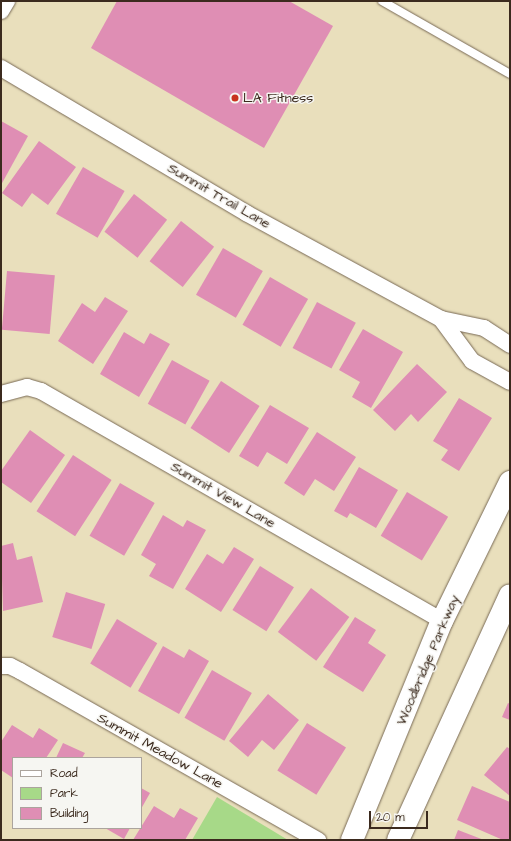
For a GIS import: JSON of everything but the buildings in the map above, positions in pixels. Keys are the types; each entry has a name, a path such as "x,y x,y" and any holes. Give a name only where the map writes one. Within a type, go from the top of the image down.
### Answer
{"main road":[{"name":"Woodbridge Parkway","path":"352,840 442,621 510,482"},
{"path":"398,840 510,594"}],"street":[{"path":"1,11 7,1"},
{"name":"Summit Trail Lane","path":"1,68 246,213 441,319 484,328 510,345"},
{"name":"Summit Trail Lane","path":"441,319 472,361 510,382"},
{"name":"Summit View Lane","path":"1,394 26,387 41,391 442,621"},
{"name":"Summit Meadow Lane","path":"1,666 10,666 20,671 318,840"}],"lane":[{"path":"382,1 510,74"}],"green space":[{"path":"217,797 288,840 192,840"}],"place":[{"name":"LA Fitness","path":"235,98"}]}
